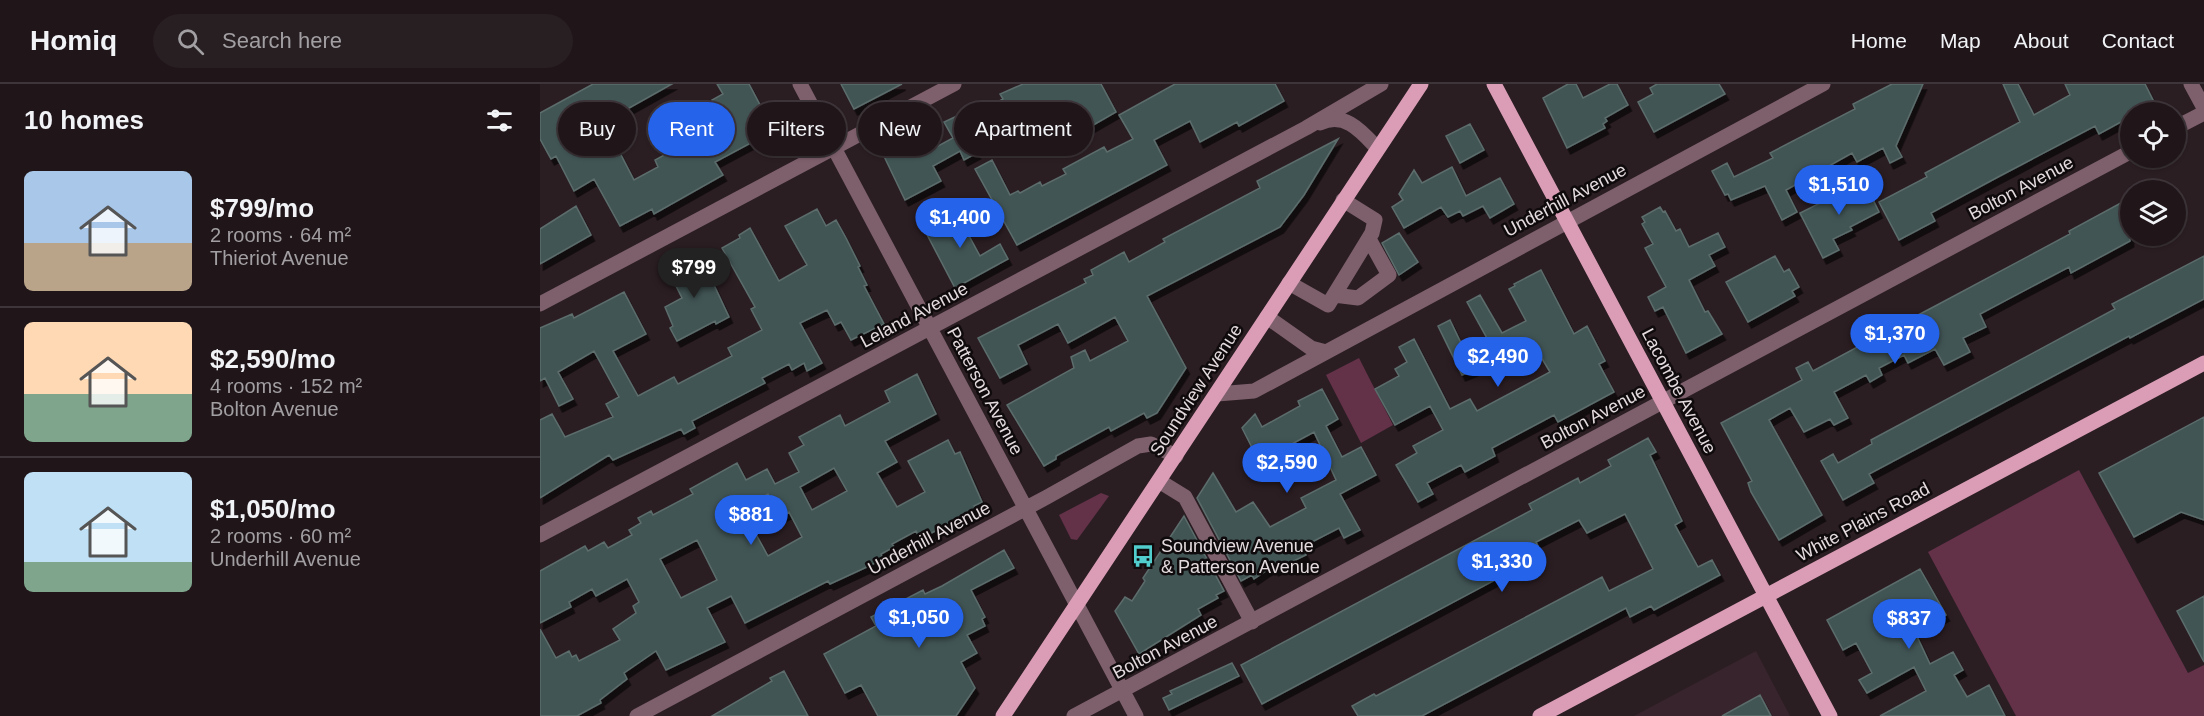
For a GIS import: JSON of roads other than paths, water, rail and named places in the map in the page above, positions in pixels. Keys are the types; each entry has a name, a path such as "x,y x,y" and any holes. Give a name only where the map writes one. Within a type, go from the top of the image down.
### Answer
{"main road":[{"name":"Soundview Avenue","path":"1003,716 1160,482 1421,84"},
{"name":"Lacombe Avenue","path":"1494,84 1830,716"},
{"name":"White Plains Road","path":"1540,716 2204,363"}],"street":[{"name":"Patterson Avenue","path":"800,84 810,102"},
{"path":"846,142 954,84"},
{"name":"Leland Avenue","path":"540,536 1306,128 1381,84"},
{"name":"Underhill Avenue","path":"1217,394 1254,391 1823,84"},
{"path":"2191,84 2204,108"},
{"path":"2186,122 2204,112"},
{"name":"Leland Avenue","path":"1306,128 1326,120 1348,121 1377,148"},
{"path":"540,304 819,156"},
{"name":"Patterson Avenue","path":"838,156 1136,716"},
{"name":"Bolton Avenue","path":"1074,716 2120,157"},
{"path":"1289,283 1328,305 1369,238 1375,220 1343,200"},
{"path":"1334,295 1358,298 1389,275 1369,238"},
{"path":"1267,317 1311,348 1326,352"},
{"name":"Underhill Avenue","path":"637,716 1025,509 1138,446 1151,444 1176,456"},
{"path":"1160,482 1185,497 1252,622"}],"place":[{"name":"Soundview Avenue & Patterson Avenue","path":"1143,556"}]}
